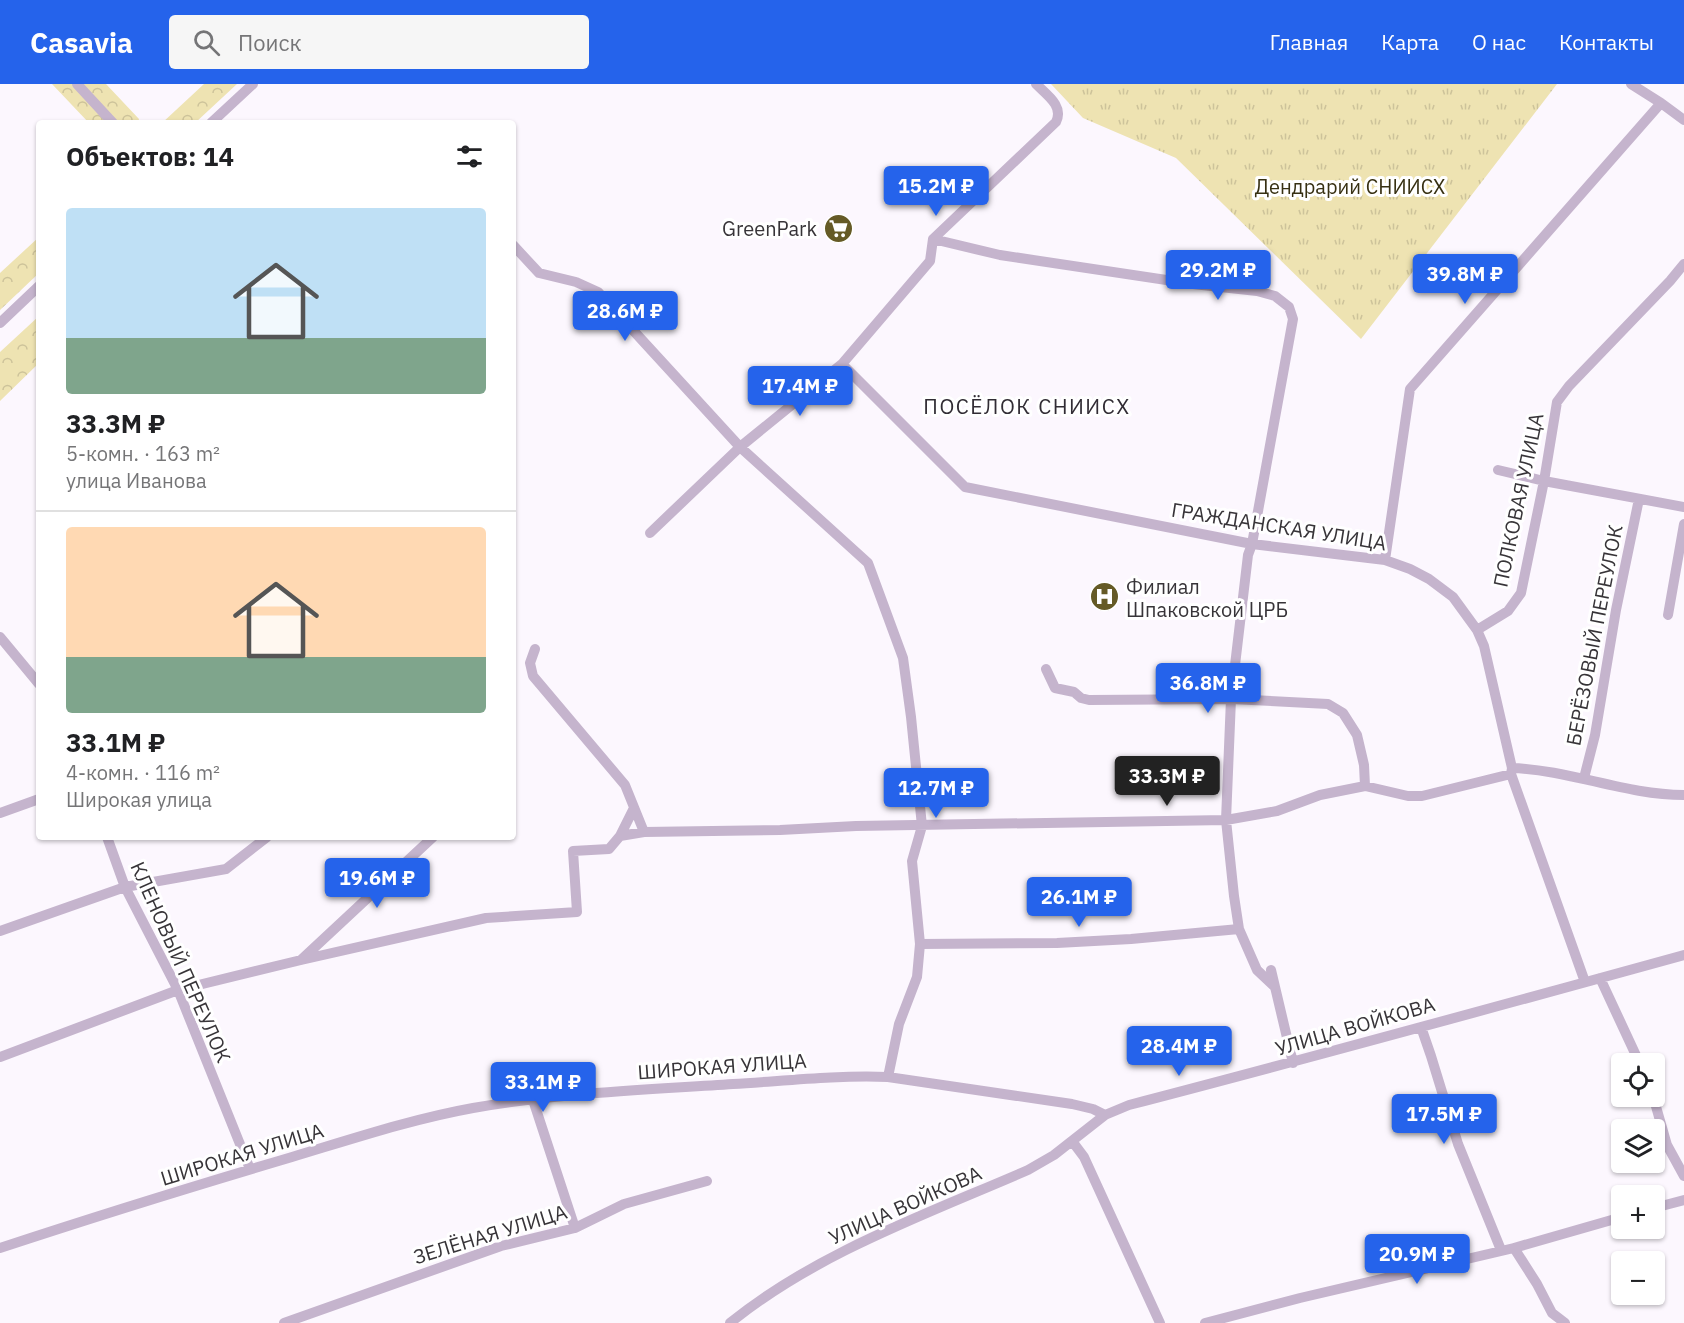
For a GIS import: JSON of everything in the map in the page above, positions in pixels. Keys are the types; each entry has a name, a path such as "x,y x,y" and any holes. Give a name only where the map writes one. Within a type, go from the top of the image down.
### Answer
{"street":[{"path":"77,84 110,120"},
{"path":"214,120 252,84"},
{"path":"650,534 740,447 842,364 930,261 933,239 1056,122 1059,116 1057,106 1036,84"},
{"path":"1631,84 1683,118"},
{"path":"1384,560 1410,389 1661,103"},
{"path":"933,239 1000,255 1193,284 1257,291 1275,297 1289,307 1293,319 1252,544 1248,555 1231,699 1226,820 1239,929 1257,970 1274,986"},
{"path":"516,248 539,273 576,282 598,292 740,447 868,563 903,658 922,826 912,861 920,944 917,977 899,1024 888,1077"},
{"name":"ПОЛКОВАЯ УЛИЦА","path":"1477,630 1508,611 1521,593 1544,481 1557,402 1569,386 1684,264"},
{"path":"0,323 36,289"},
{"name":"ГРАЖДАНСКАЯ УЛИЦА","path":"842,364 965,488 1252,544 1384,560 1410,569 1429,579 1453,597 1477,630 1484,646 1511,771 1585,982"},
{"path":"1498,470 1544,481 1684,507"},
{"name":"БЕРЁЗОВЫЙ ПЕРЕУЛОК","path":"1584,778 1595,735 1616,610 1639,499"},
{"path":"1668,615 1684,524"},
{"path":"0,637 36,680"},
{"path":"535,649 530,663 533,676 625,785 644,832"},
{"path":"1046,669 1055,688 1074,692 1081,698 1089,700 1231,699 1328,704 1343,713 1357,735 1364,765 1365,786"},
{"path":"620,836 644,832 1226,820 1276,811 1320,795 1365,786 1408,796 1422,796 1511,771 1532,769 1584,778 1626,789 1663,795 1684,795"},
{"path":"0,813 36,801"},
{"path":"0,1057 178,990 486,918 577,912 573,851 609,849 620,836 634,808"},
{"name":"КЛЕНОВЫЙ ПЕРЕУЛОК","path":"108,840 125,887 178,990 250,1169"},
{"path":"0,931 125,887 226,869 263,840"},
{"path":"301,960 431,840"},
{"path":"920,944 1057,944 1239,929"},
{"name":"УЛИЦА ВОЙКОВА","path":"730,1323 788,1282 842,1252 1028,1170 1054,1155 1105,1115 1129,1105 1293,1063 1684,955"},
{"path":"1271,970 1293,1063"},
{"path":"1600,978 1635,1053"},
{"path":"1421,1027 1458,1144 1501,1250"},
{"name":"ШИРОКАЯ УЛИЦА","path":"0,1248 250,1169 432,1118 471,1109 534,1100 637,1090 823,1078 888,1077 1072,1104 1093,1108 1105,1115"},
{"path":"534,1100 575,1228"},
{"path":"1656,1107 1667,1145 1684,1176"},
{"path":"1072,1141 1084,1157 1160,1323"},
{"name":"ЗЕЛЁНАЯ УЛИЦА","path":"284,1323 501,1246 575,1228 624,1204 707,1181"},
{"path":"1665,1205 1684,1200"},
{"path":"1204,1323 1299,1298 1514,1248 1611,1220"},
{"path":"1514,1248 1552,1313 1565,1323"}],"green space":[{"path":"52,84 106,84 139,119 139,120 86,120"},
{"path":"204,84 237,84 198,120 165,120"},
{"name":"Дендрарий СНИИСХ","path":"1051,84 1557,84 1361,339 1176,158 1083,118"},
{"path":"36,240 36,276 0,310 0,273"},
{"path":"36,319 36,366 0,401 0,352"}],"place":[{"name":"GreenPark","path":"838,228"},
{"name":"Филиал Шпаковской ЦРБ","path":"1105,597"}],"district":[{"name":"ПОСЁЛОК СНИИСХ","path":"1027,406"}]}
